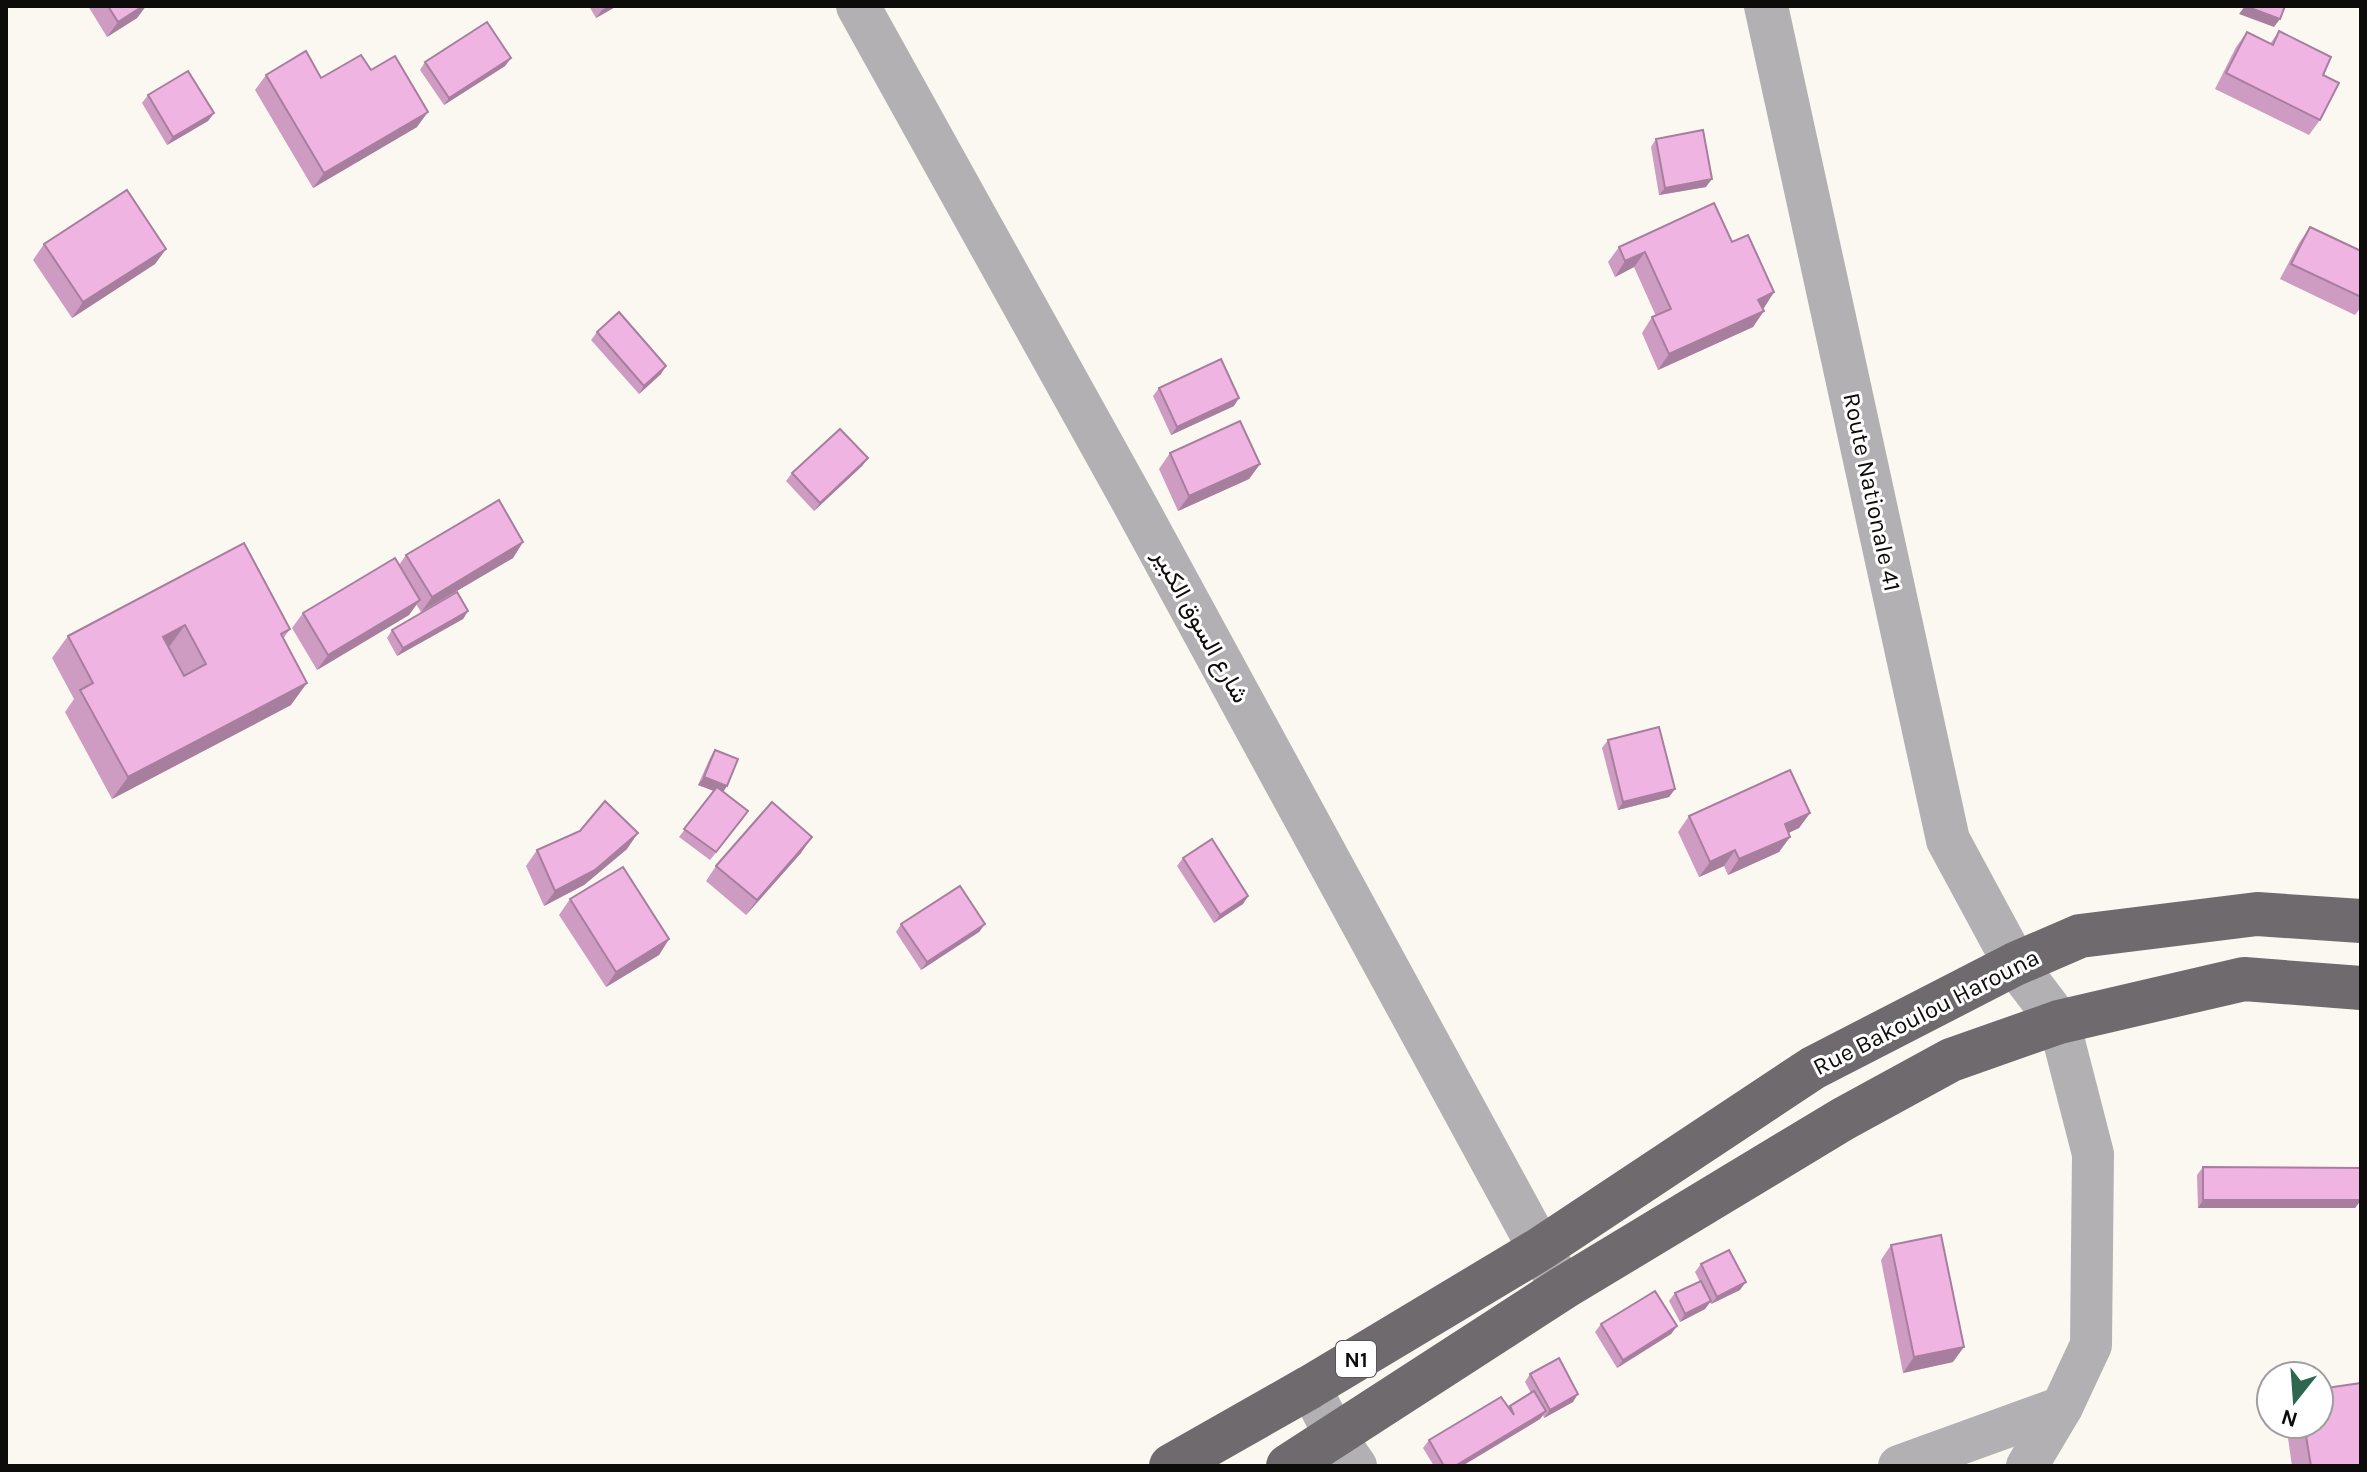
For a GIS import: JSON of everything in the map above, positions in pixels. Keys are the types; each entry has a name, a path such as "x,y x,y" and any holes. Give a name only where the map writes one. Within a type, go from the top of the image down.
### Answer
{"highway":[{"name":"Rue Bakoulou Harouna","path":"1540,1249 1813,1068 2015,964 2080,936 2257,914 2361,921"},
{"path":"1563,1288 1843,1119 1951,1060 2059,1022 2244,979 2361,988"},
{"name":"N1","path":"1171,1466 1540,1249"},
{"name":"N1","path":"1288,1466 1346,1451 1563,1288"}],"street":[{"name":"شارع السوق الكبير","path":"858,6 1141,515 1563,1288"},
{"name":"Route Nationale 41","path":"1766,6 1948,840 2015,964 2059,1022"},
{"path":"2027,1466 2062,1407 2091,1345 2093,1154 2059,1022"},
{"path":"1310,1387 1346,1451"},
{"path":"1899,1466 2062,1407"}],"building":[{"path":"108,6 143,6 118,22"},
{"path":"2245,6 2285,6 2280,19"},
{"path":"487,22 511,58 449,98 425,62"},
{"path":"2279,31 2331,57 2323,75 2339,83 2320,120 2226,73 2247,32 2273,45"},
{"path":"306,51 321,78 361,55 371,70 395,56 428,112 324,173 266,75"},
{"path":"188,71 214,113 173,137 148,95"},
{"path":"1703,130 1712,179 1665,188 1656,139"},
{"path":"127,190 166,249 83,302 44,244"},
{"path":"1714,203 1732,242 1748,235 1774,292 1758,300 1764,311 1669,354 1652,317 1671,309 1645,252 1625,261 1619,247"},
{"path":"2310,227 2361,251 2361,297 2291,264"},
{"path":"619,312 666,366 644,386 597,332"},
{"path":"1221,359 1239,398 1177,427 1159,388"},
{"path":"1240,421 1260,464 1189,496 1170,453"},
{"path":"840,429 868,458 820,503 792,473"},
{"path":"499,500 523,542 432,597 406,555"},
{"path":"244,543 290,629 281,634 307,683 128,777 80,690 93,683 68,636","holes":["185,625 206,664 184,676 163,637"]},
{"path":"395,558 420,600 328,655 303,613"},
{"path":"457,592 468,611 403,648 392,630"},
{"path":"1659,727 1675,789 1623,802 1608,740"},
{"path":"715,750 738,759 727,786 704,777"},
{"path":"1790,770 1810,813 1785,824 1790,837 1739,859 1735,850 1710,862 1689,816"},
{"path":"717,787 748,811 716,852 684,829"},
{"path":"605,801 638,833 595,870 555,891 537,850 580,831"},
{"path":"772,802 812,837 757,900 716,866"},
{"path":"1212,839 1248,896 1220,915 1183,858"},
{"path":"623,867 669,939 616,972 570,899"},
{"path":"960,886 985,924 927,962 901,924"},
{"path":"2203,1167 2361,1168 2361,1200 2203,1200"},
{"path":"1941,1235 1964,1347 1914,1357 1891,1245"},
{"path":"1729,1250 1746,1282 1717,1297 1701,1264"},
{"path":"1701,1281 1711,1301 1685,1314 1675,1293"},
{"path":"1655,1291 1677,1326 1623,1360 1601,1324"},
{"path":"1559,1358 1578,1394 1550,1410 1530,1374"},
{"path":"2361,1383 2361,1466 2311,1466 2307,1440 2335,1440 2335,1387"},
{"path":"1534,1391 1546,1411 1455,1466 1444,1466 1429,1440 1501,1397 1514,1415 1510,1406"}]}
